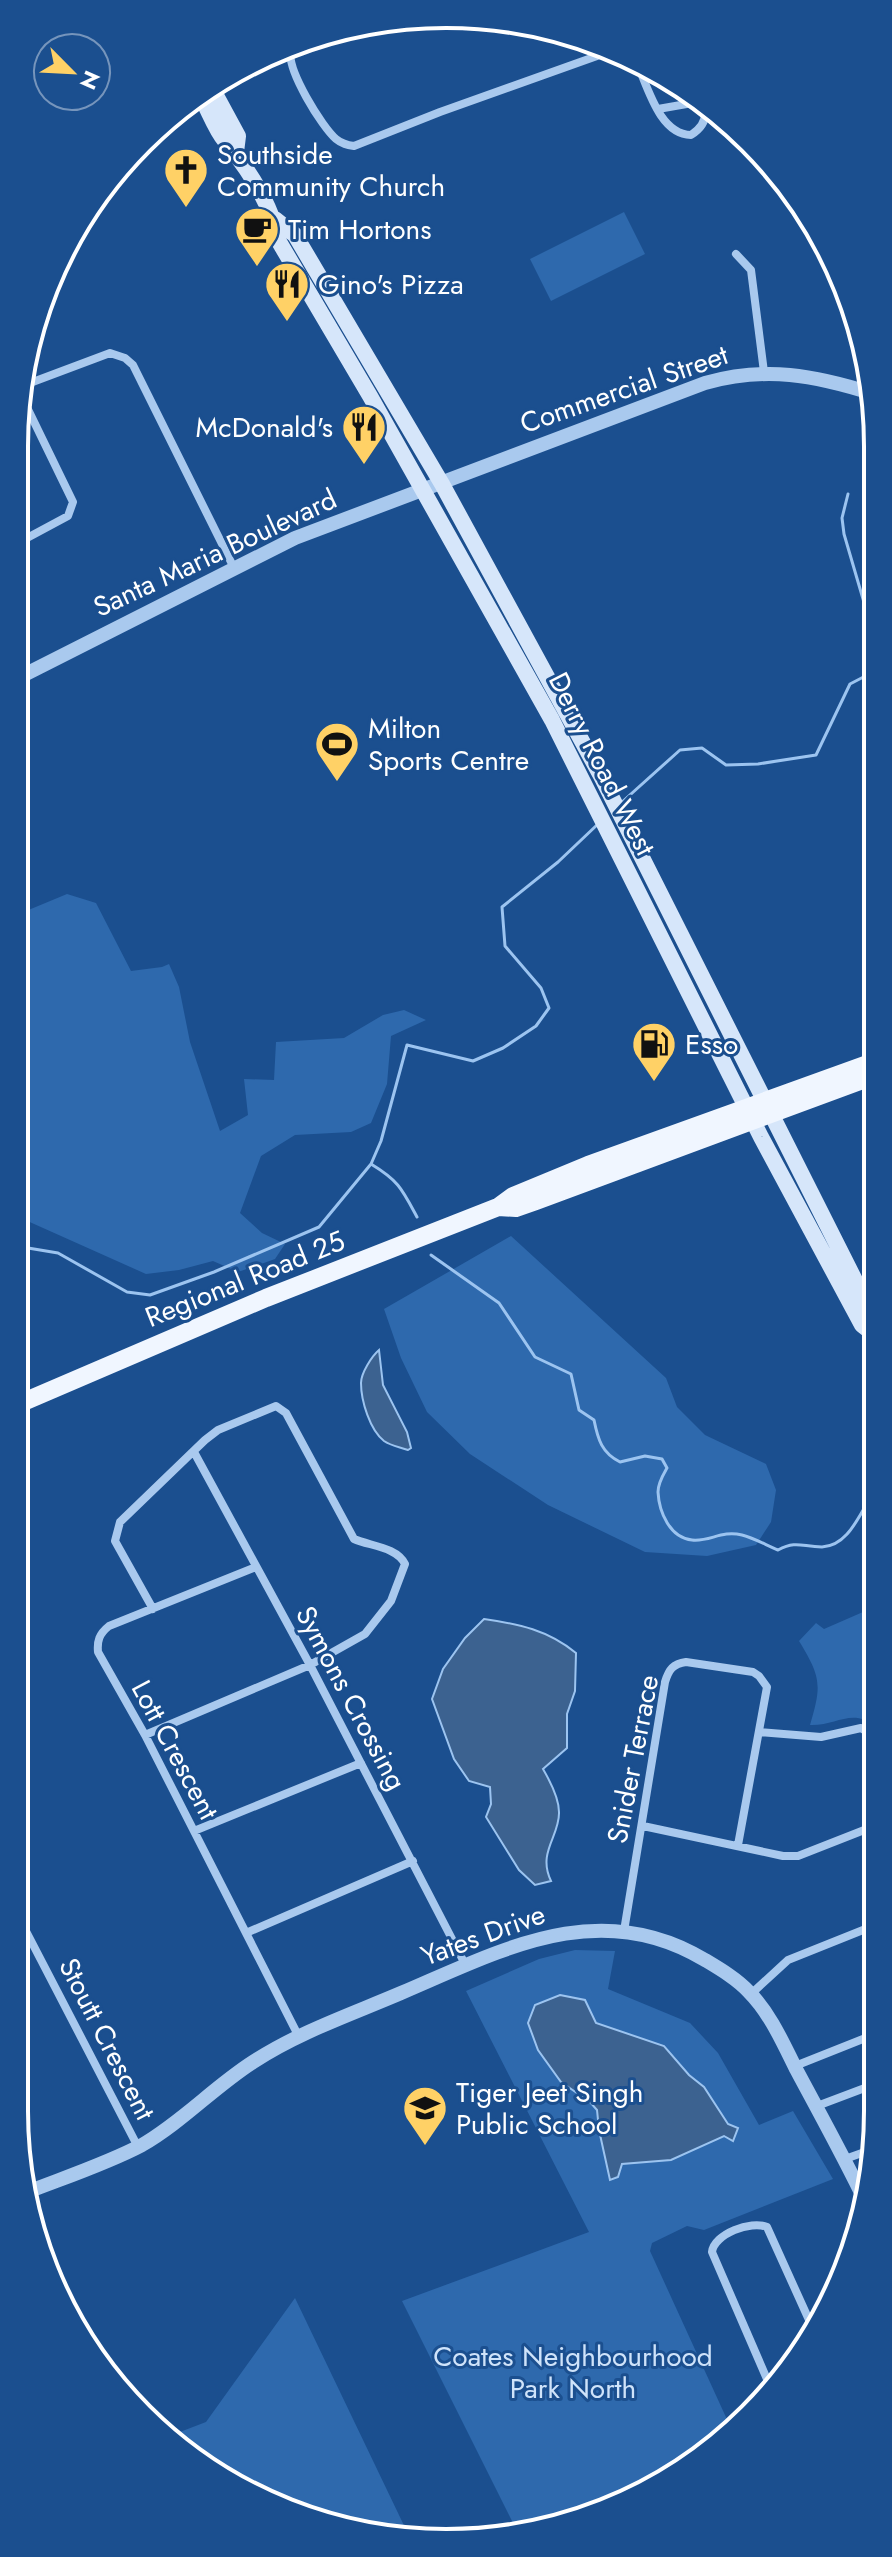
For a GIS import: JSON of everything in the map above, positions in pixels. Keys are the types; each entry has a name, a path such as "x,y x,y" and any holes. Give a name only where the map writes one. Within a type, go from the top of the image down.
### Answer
{"main road":[{"name":"Derry Road West","path":"217,96 238,136 236,152"},
{"name":"Derry Road West","path":"205,104 275,219 295,235 442,484 601,776 864,1298"},
{"name":"Derry Road West","path":"275,219 278,240 552,720 749,1114 864,1327"},
{"path":"768,1107 864,1066"},
{"path":"768,1107 864,1079"},
{"name":"Regional Road 25","path":"28,1400 266,1298 498,1207 513,1196 588,1165 768,1107"}],"street":[{"path":"290,59 312,107 335,139 354,146 596,56"},
{"path":"644,78 658,109 676,133 691,135 699,130 705,118"},
{"path":"658,109 686,104"},
{"path":"736,254 751,270 764,372"},
{"path":"33,382 110,353 125,358 133,365 234,568"},
{"name":"Commercial Street","path":"442,484 705,383 745,373 764,372 816,379 860,390"},
{"path":"28,537 68,516 73,502 30,413"},
{"name":"Santa Maria Boulevard","path":"28,673 295,538 442,484"},
{"path":"145,1735 310,1665 365,1634 391,1601 404,1572 403,1558 354,1539 286,1413 279,1407 218,1430 120,1522 115,1541 153,1609"},
{"name":"Symons Crossing","path":"194,1452 310,1665 466,1966"},
{"name":"Lott Crescent","path":"256,1567 109,1626 102,1631 97,1644 98,1652 145,1735 299,2037"},
{"name":"Snider Terrace","path":"624,1931 665,1682 671,1668 686,1662 753,1672 767,1687 738,1845"},
{"path":"759,1732 821,1737 861,1728 864,1731"},
{"path":"194,1831 361,1763"},
{"path":"643,1826 738,1845 771,1855 798,1856 864,1830"},
{"path":"246,1933 413,1861"},
{"name":"Yates Drive","path":"35,2183 138,2147 160,2134 251,2063 299,2037 507,1948 538,1938 587,1930 624,1931 658,1938 686,1949 751,1994 784,2043 857,2185"},
{"path":"751,1994 788,1960 864,1930"},
{"name":"Stoutt Crescent","path":"28,1935 138,2147"},
{"path":"795,2066 864,2039"},
{"path":"817,2106 864,2088"},
{"path":"845,2159 861,2153"},
{"path":"767,2379 712,2252 718,2238 754,2224 767,2227 809,2319"}],"green space":[{"path":"624,212 645,254 551,301 530,259"},
{"path":"67,894 96,903 131,971 169,964 179,987 190,1042 220,1131 248,1115 244,1079 274,1080 276,1042 344,1038 383,1015 404,1010 426,1020 391,1036 387,1084 371,1123 351,1132 295,1135 261,1156 240,1213 262,1233 285,1244 275,1259 238,1272 213,1261 146,1274 28,1221 28,910"},
{"path":"511,1236 666,1378 677,1407 705,1435 766,1464 776,1490 771,1522 756,1545 707,1556 645,1552 548,1505 470,1454 427,1412 401,1358 384,1309"},
{"path":"864,1612 864,1720 852,1718 810,1725 817,1682 812,1664 799,1641 816,1623 824,1629"},
{"name":"Coates Neighbourhood Park North","path":"575,1950 615,1951 608,1989 690,2023 718,2053 759,2125 793,2111 833,2179 704,2230 687,2226 652,2243 650,2251 727,2420 678,2459 631,2486 580,2507 513,2523 402,2301 589,2232 466,1991 539,1959"},
{"path":"295,2298 404,2526 338,2515 261,2486 214,2459 179,2432 206,2422"}],"shaded area":[{"path":"379,1350 383,1385 407,1432 411,1448 408,1450 390,1444 379,1436 365,1406 361,1379"},
{"path":"484,1619 533,1629 576,1653 575,1691 567,1714 567,1748 543,1769 559,1807 546,1861 551,1881 535,1885 519,1870 486,1817 491,1804 490,1787 469,1781 454,1759 432,1699 443,1669 465,1638"},
{"path":"560,1995 585,2000 596,2023 664,2046 704,2087 728,2124 738,2128 733,2141 724,2136 671,2160 622,2164 618,2177 610,2180 597,2110 561,2082 538,2050 528,2023 535,2005"}],"waterway":[{"path":"848,494 842,518 844,534 864,602"},
{"path":"621,803 680,750 702,748 726,765 758,764 816,755 850,684 864,677"},
{"path":"28,1248 58,1253 127,1292 150,1295 214,1272 319,1227 371,1164 381,1141 407,1045 473,1061 503,1048 536,1026 549,1008 541,988 505,946 502,907 558,862 598,824"},
{"path":"371,1164 399,1186 417,1217"},
{"path":"431,1255 499,1303 535,1357 571,1374 579,1410 594,1420 599,1440 609,1454 620,1462 645,1456 662,1459 667,1468 658,1489 661,1508 667,1523 684,1538 698,1540 735,1534 778,1550 795,1545 822,1547 841,1540 864,1509"}],"place":[{"name":"Southside Community Church","path":"186,209"},
{"name":"Tim Hortons","path":"257,268"},
{"name":"Gino's Pizza","path":"287,323"},
{"name":"McDonald's","path":"364,466"},
{"name":"Milton Sports Centre","path":"337,783"},
{"name":"Esso","path":"654,1083"},
{"name":"Tiger Jeet Singh Public School","path":"425,2147"}]}
